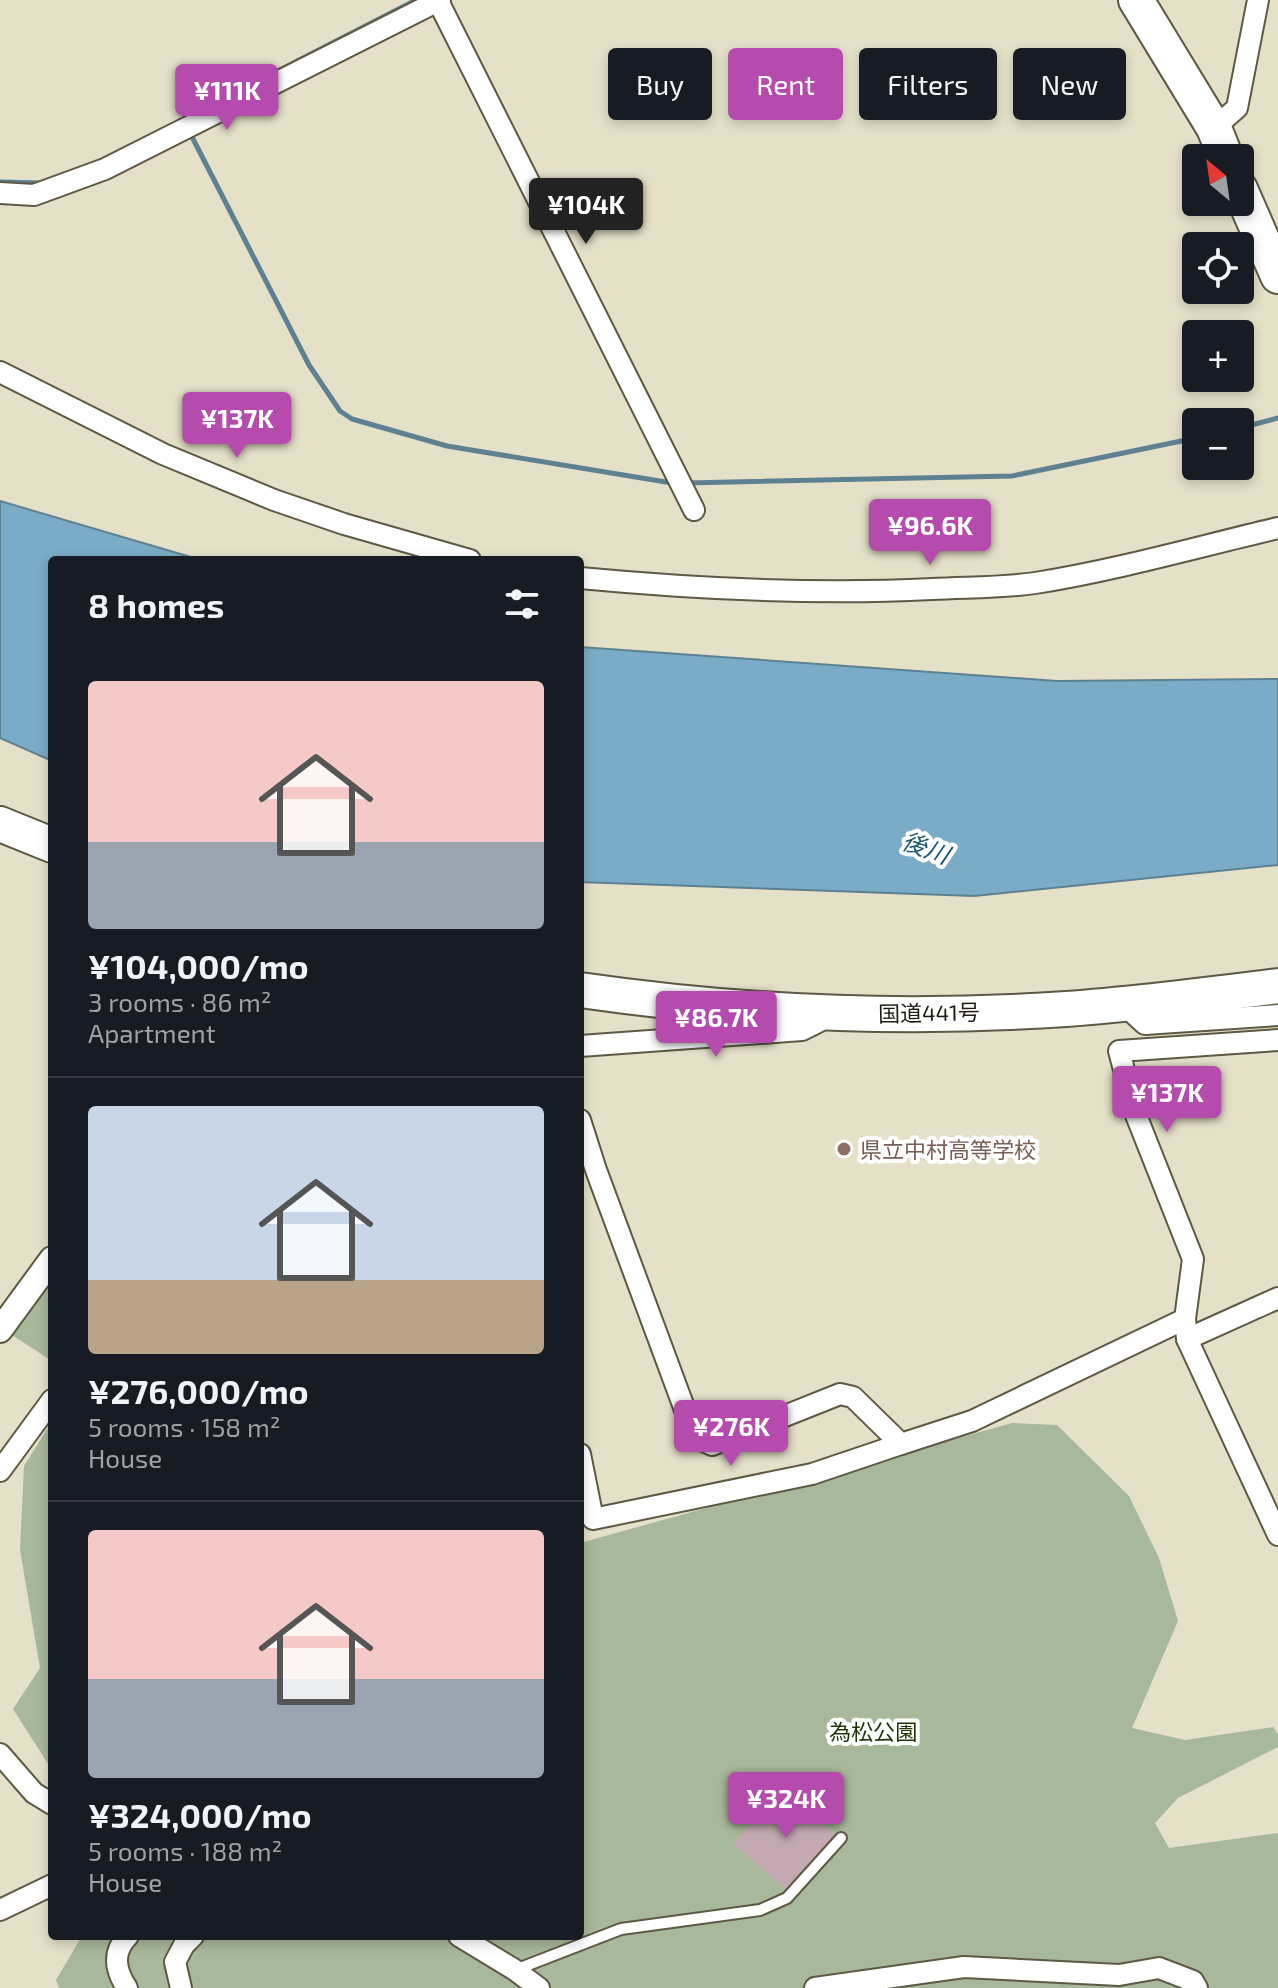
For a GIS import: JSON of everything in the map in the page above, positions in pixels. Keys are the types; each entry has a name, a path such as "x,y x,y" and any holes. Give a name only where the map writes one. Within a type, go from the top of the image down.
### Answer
{"highway":[{"path":"1136,0 1220,143"},
{"path":"1252,216 1278,276"},
{"path":"0,824 48,843"},
{"name":"国道441号","path":"584,991 632,998 837,1013 978,1012 1123,1004 1278,986"}],"street":[{"path":"1220,143 1237,108 1258,0"},
{"path":"0,193 34,195 105,169 439,1 694,510"},
{"path":"0,372 163,454 274,500 456,556"},
{"path":"584,578 683,588 853,593 1034,583 1139,562 1278,528"},
{"path":"1123,1004 1145,1024 1278,1015"},
{"path":"584,1046 802,1030 837,1013"},
{"path":"1278,1040 1119,1051 1136,1115 1193,1259 1186,1329 1278,1535"},
{"path":"584,1132 695,1437 712,1445 840,1394 853,1397 901,1444"},
{"path":"0,1330 48,1271"},
{"path":"584,1474 593,1519 812,1474 972,1421 1186,1329 1278,1298"},
{"path":"0,1471 48,1405"},
{"path":"0,1754 34,1793 48,1802"},
{"path":"0,1910 48,1887"},
{"path":"124,1940 116,1960 120,1977 127,1988"},
{"path":"181,1988 175,1962 189,1940"},
{"path":"466,1940 539,1988"},
{"path":"815,1988 964,1967 1119,1975 1159,1968 1193,1981 1197,1988"}],"lane":[{"path":"515,1970 621,1929 760,1910 787,1898 841,1838"}],"green space":[{"path":"46,1285 48,1286 48,1358 12,1335"},
{"name":"為松公園","path":"1012,1423 1057,1425 1129,1496 1159,1558 1178,1621 1132,1728 1185,1740 1273,1727 1278,1734 1278,1747 1178,1798 1155,1823 1169,1848 1278,1833 1278,1988 59,1988 56,1980 80,1940 584,1940 584,1542"},
{"path":"48,1427 48,1764 13,1709 40,1668 20,1550 24,1466"}],"water":[{"path":"0,501 187,556 48,556 48,759 0,738"},
{"name":"後川","path":"584,647 1057,681 1278,679 1278,865 974,896 584,882"}],"building":[{"path":"781,1789 838,1837 790,1892 733,1844"}],"waterway":[{"path":"274,73 416,0"},
{"path":"190,133 309,365 340,411 352,419 447,446 672,483"},
{"path":"0,182 42,183"},
{"path":"1254,424 1278,418"},
{"path":"686,483 1012,476 1182,441"}],"place":[{"name":"県立中村高等学校","path":"844,1149"}]}
